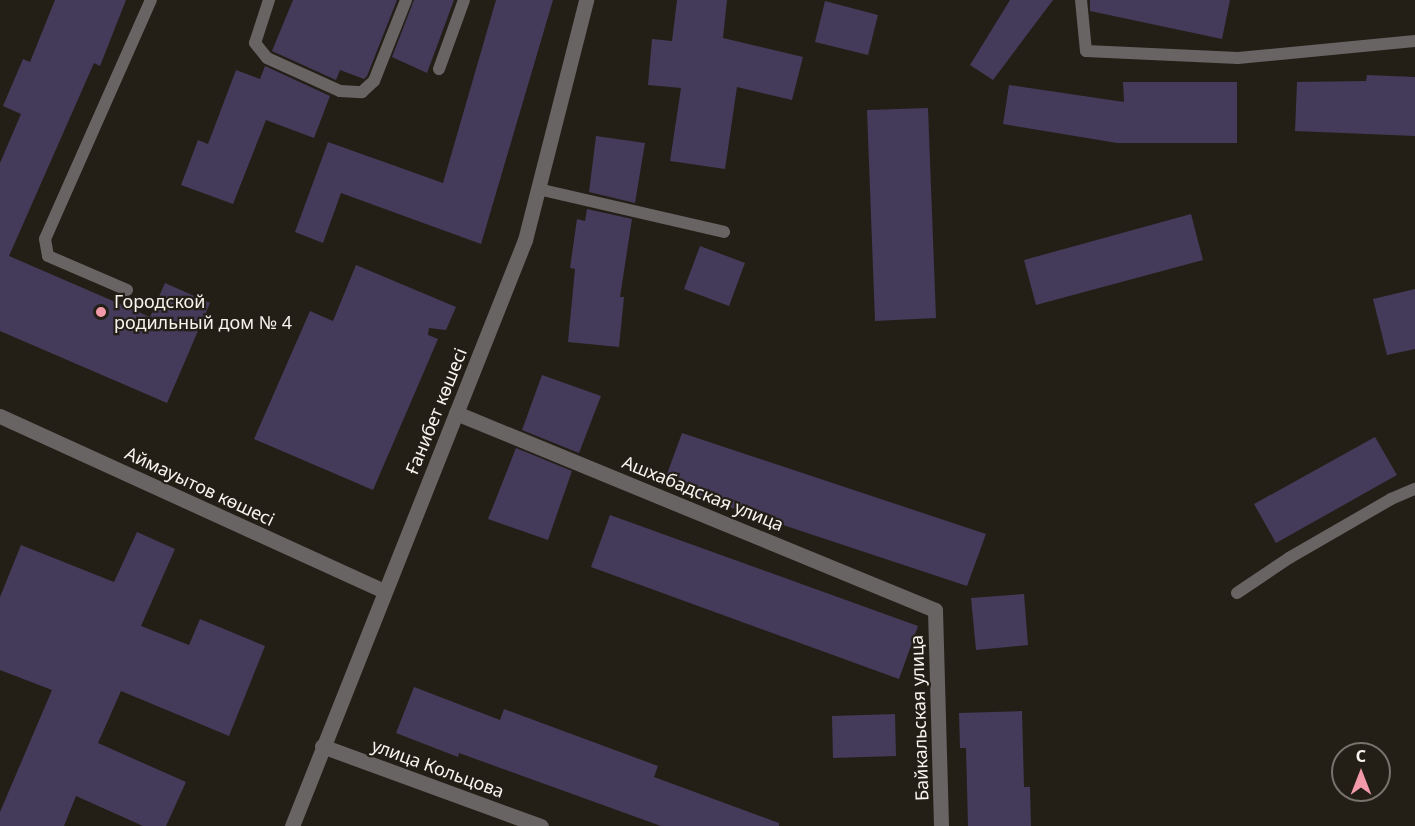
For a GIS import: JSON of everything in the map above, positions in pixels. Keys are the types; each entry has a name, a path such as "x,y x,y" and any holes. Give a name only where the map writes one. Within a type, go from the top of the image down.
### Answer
{"street":[{"name":"Ғанибет көшесі","path":"292,826 525,240 586,0"},
{"name":"Ашхабадская улица","path":"456,413 934,610"},
{"name":"Аймауытов көшесі","path":"0,416 384,591"},
{"name":"Байкальская улица","path":"934,610 941,826"},
{"name":"улица Кольцова","path":"322,746 541,826"}],"lane":[{"path":"127,290 48,256 45,239 151,0"},
{"path":"270,0 255,44 267,58 340,91 362,92 374,81 406,0"},
{"path":"439,69 464,0"},
{"path":"1081,0 1086,51 1238,58 1415,41"},
{"path":"538,189 724,232"},
{"path":"1237,593 1299,552 1391,499 1415,489"}],"building":[{"path":"55,0 126,0 100,66 94,63 9,256 150,317 165,283 210,303 167,403 0,331 0,163 21,114 3,106 23,59 30,62"},
{"path":"293,0 397,0 364,79 340,70 336,80 272,51"},
{"path":"414,0 454,0 427,73 392,57"},
{"path":"496,0 553,0 481,244 341,193 323,243 295,232 328,142 443,183"},
{"path":"677,0 727,0 723,38 803,57 792,100 737,87 725,169 670,161 681,88 648,85 652,39 672,41"},
{"path":"1010,0 1053,0 993,80 970,65"},
{"path":"1090,0 1230,0 1222,39 1090,11"},
{"path":"825,1 878,15 868,55 815,42"},
{"path":"265,66 330,96 314,138 266,120 233,204 181,185 198,140 208,144 236,70 260,79"},
{"path":"1367,75 1415,77 1415,136 1295,131 1297,82 1366,81"},
{"path":"1123,82 1237,82 1237,143 1117,143 1003,124 1009,85 1124,102"},
{"path":"928,108 936,318 875,321 867,110"},
{"path":"596,136 645,143 635,203 589,192"},
{"path":"587,209 632,219 620,297 624,297 619,347 568,342 575,269 570,268 577,219 585,221"},
{"path":"1191,214 1203,260 1036,305 1024,260"},
{"path":"700,246 745,263 729,306 684,289"},
{"path":"356,265 456,307 446,330 429,328 428,335 438,339 373,490 254,439 310,311 333,321"},
{"path":"1415,289 1415,349 1387,355 1373,299"},
{"path":"542,375 601,396 579,453 522,430"},
{"path":"682,433 986,534 967,586 663,485"},
{"path":"1375,437 1397,475 1276,543 1254,504"},
{"path":"516,448 572,471 548,540 488,519"},
{"path":"610,515 918,626 899,679 591,567"},
{"path":"137,532 175,549 141,626 189,645 200,619 265,646 229,736 121,691 98,743 186,782 166,826 143,826 76,796 64,826 0,826 0,812 52,690 0,670 0,597 21,545 114,582"},
{"path":"1024,594 1028,645 976,650 971,598"},
{"path":"414,687 500,720 504,709 658,766 654,777 779,823 779,826 661,826 459,753 458,757 396,733"},
{"path":"1022,711 1024,787 1030,787 1031,826 968,826 966,748 960,748 959,713"},
{"path":"895,714 896,756 833,758 832,716"}],"place":[{"name":"Городской родильный дом № 4","path":"101,312"}]}
